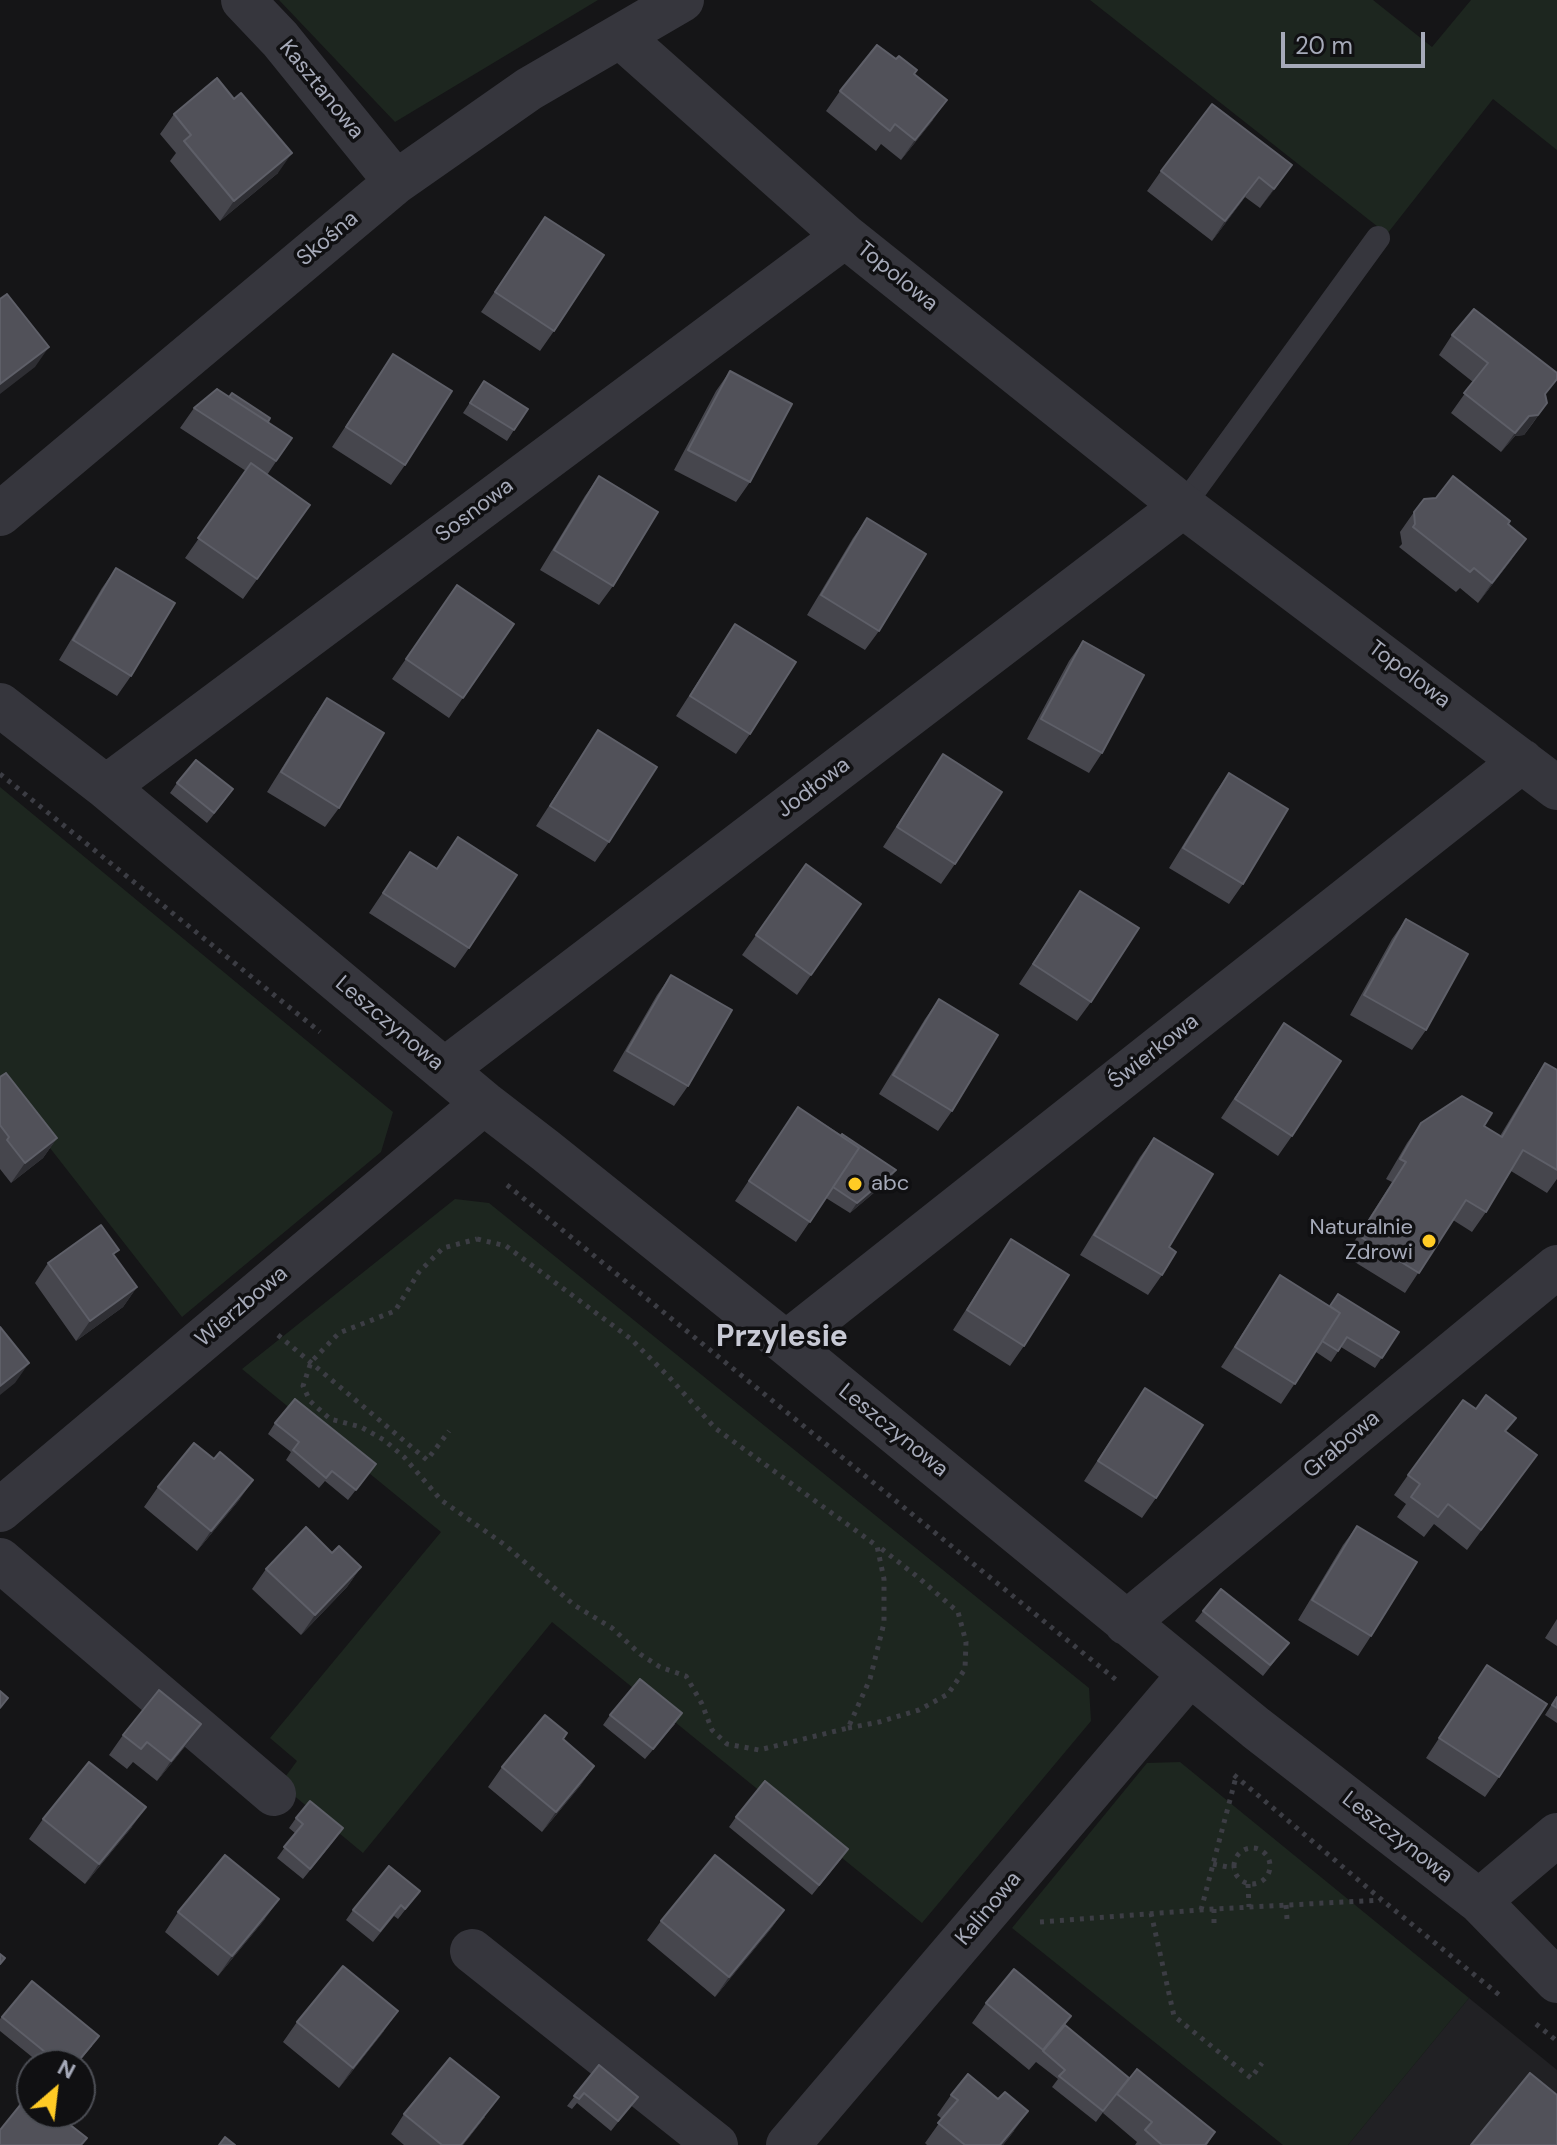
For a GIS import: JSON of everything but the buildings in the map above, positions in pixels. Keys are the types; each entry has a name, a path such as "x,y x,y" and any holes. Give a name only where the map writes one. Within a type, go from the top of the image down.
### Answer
{"street":[{"name":"Kasztanowa","path":"243,0 280,39 396,182"},
{"name":"Skośna","path":"0,514 396,182 529,89 682,0"},
{"name":"Topolowa","path":"621,37 845,236 1183,506 1557,788"},
{"name":"Sosnowa","path":"106,787 845,236"},
{"name":"Jodłowa","path":"444,1070 1183,506"},
{"name":"Leszczynowa","path":"0,705 106,787 484,1103 786,1343 1126,1623 1479,1901 1557,1981"},
{"name":"Świerkowa","path":"786,1343 1522,761"},
{"name":"Wierzbowa","path":"0,1510 484,1103"},
{"name":"Grabowa","path":"1126,1623 1557,1267"},
{"path":"0,1560 274,1794"},
{"name":"Kalinowa","path":"788,2145 1190,1674"},
{"path":"1479,1901 1557,1835"},
{"path":"472,1951 716,2145"}],"lane":[{"path":"1183,506 1378,238"}],"path":[{"path":"0,774 329,1040"},
{"path":"504,1182 1124,1686"},
{"path":"477,1239 506,1246 631,1339 715,1428 877,1546 958,1612 966,1642 965,1669 948,1694 919,1710 759,1750 727,1744 712,1730 686,1676 660,1667 640,1654 612,1628 574,1605 505,1545 441,1500 404,1457 384,1440 361,1427 330,1419 310,1401 303,1386 311,1362 339,1333 395,1311 419,1272 443,1248 477,1239"},
{"path":"274,1331 427,1460 449,1431"},
{"path":"848,1728 870,1679 884,1623 884,1579 877,1546"},
{"path":"1229,1771 1510,2004"},
{"path":"1201,1910 1236,1777"},
{"path":"1255,1847 1266,1853 1271,1863 1268,1875 1259,1883 1248,1884 1238,1879 1233,1868 1235,1856 1243,1849 1255,1847"},
{"path":"1213,1864 1233,1868"},
{"path":"1248,1884 1249,1907"},
{"path":"1028,1923 1382,1900"},
{"path":"1286,1905 1287,1919"},
{"path":"1214,1909 1214,1925"},
{"path":"1151,1913 1174,2016 1251,2078 1262,2063"},
{"path":"1534,2022 1557,2041"}],"shaded area":[{"path":"279,0 598,0 395,122"},
{"path":"1090,0 1373,0 1432,47 1471,0 1557,0 1557,150 1493,99 1387,234"},
{"path":"0,787 393,1112 381,1152 182,1317 0,1084"},
{"path":"455,1199 489,1203 1089,1688 1091,1721 922,1923 552,1622 363,1853 280,1784 297,1761 270,1738 441,1532 242,1369"},
{"path":"1180,1762 1469,1998 1348,2145 1283,2145 1012,1928 1147,1763"},
{"path":"1469,1998 1557,2070 1557,2145 1348,2145"}],"place":[{"name":"abc","path":"855,1184"},
{"name":"Naturalnie Zdrowi","path":"1429,1241"}],"district":[{"name":"Przylesie","path":"782,1338"}]}
